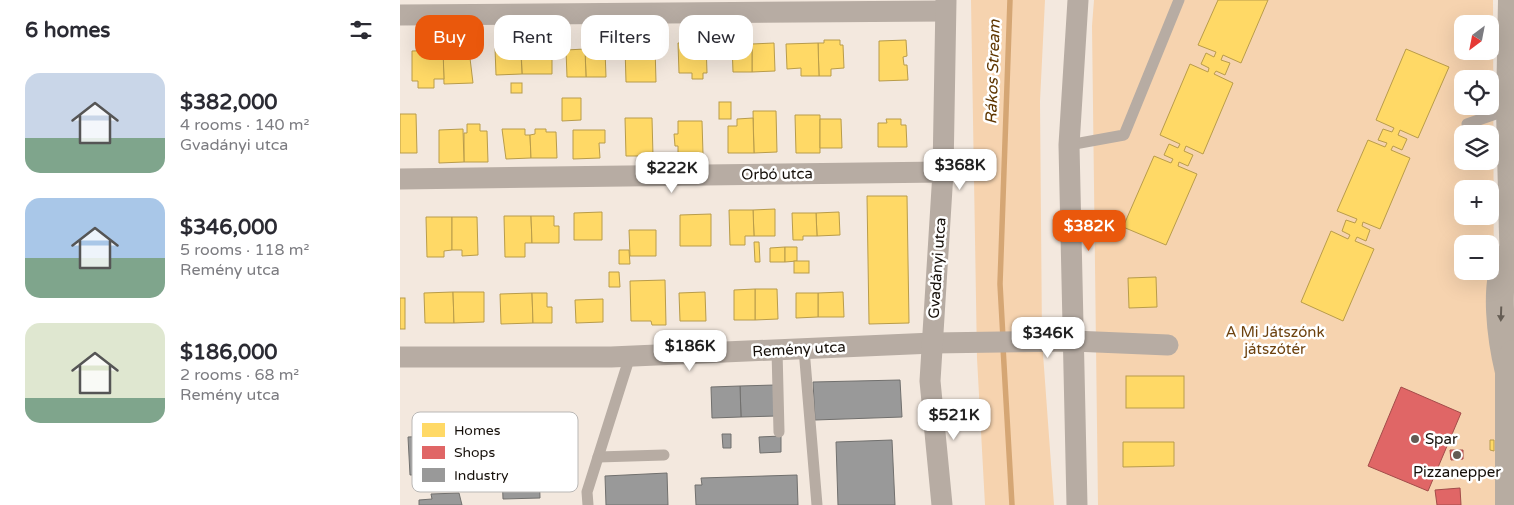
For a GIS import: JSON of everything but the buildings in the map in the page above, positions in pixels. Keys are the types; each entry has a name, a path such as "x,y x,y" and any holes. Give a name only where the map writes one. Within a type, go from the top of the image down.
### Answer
{"street":[{"path":"1077,505 1069,145 1078,0"},
{"path":"1494,0 1511,100"},
{"path":"1509,505 1512,463 1512,363 1500,331 1502,266 1514,259 1511,100 1512,0"},
{"path":"400,15 946,6"},
{"name":"Gvadányi utca","path":"942,505 930,381 943,172 946,6"},
{"name":"Orbó utca","path":"400,179 943,172"},
{"name":"Remény utca","path":"400,357 630,356 933,342 1073,340 1168,345"}],"lane":[{"path":"1069,145 1124,135 1179,0"},
{"path":"1468,124 1511,100"},
{"path":"804,349 818,505"},
{"path":"777,350 779,432"},
{"path":"588,505 587,492 630,356"},
{"path":"598,457 664,455"}],"green space":[{"path":"971,0 1045,0 1040,101 1042,340 1054,505 985,505 977,358"},
{"name":"A Mi Játszónk játszótér","path":"1094,0 1493,0 1493,15 1454,15 1454,60 1493,60 1493,70 1454,70 1454,115 1493,115 1493,125 1454,125 1454,170 1493,170 1494,180 1454,180 1454,225 1494,225 1494,235 1454,235 1454,280 1494,280 1494,341 1501,505 1098,505 1092,26"}],"waterway":[{"name":"Rákos Stream","path":"1003,338 1000,284 1010,0"},
{"name":"Rákos Stream","path":"1003,347 1012,505"}],"place":[{"name":"Spar","path":"1415,439"},
{"name":"Pizzanepper","path":"1457,455"}]}
